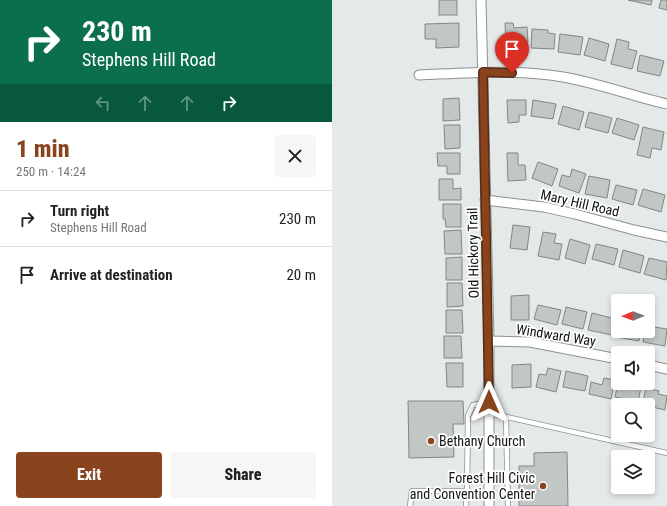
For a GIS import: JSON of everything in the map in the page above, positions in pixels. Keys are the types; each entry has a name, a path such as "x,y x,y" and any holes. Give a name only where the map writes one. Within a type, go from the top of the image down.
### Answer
{"street":[{"name":"Old Hickory Trail","path":"481,0 489,341 489,506"},
{"path":"419,75 483,72 540,74 564,77 667,104"},
{"name":"Mary Hill Road","path":"485,200 544,207 667,237"},
{"name":"Windward Way","path":"489,341 530,342 611,358"},
{"path":"655,366 667,369"}],"lane":[{"path":"466,506 468,416 473,405 489,402"},
{"path":"489,413 667,453"},
{"path":"506,417 508,506"},
{"path":"410,506 412,491 467,491"}],"building":[{"path":"439,0 457,0 457,15 439,15"},
{"path":"628,0 652,0 651,5"},
{"path":"661,0 667,0 667,10 659,8"},
{"path":"459,23 459,47 436,48 436,39 425,39 425,24"},
{"path":"505,23 513,23 514,28 527,27 528,42 519,42 519,46 506,47"},
{"path":"532,29 548,30 548,33 555,34 554,49 531,48"},
{"path":"560,34 583,37 580,55 558,52"},
{"path":"589,38 609,44 605,61 584,55"},
{"path":"617,39 629,42 628,49 637,51 632,69 611,64"},
{"path":"640,55 664,61 660,76 637,71"},
{"path":"459,98 460,120 443,121 443,99"},
{"path":"507,100 526,100 526,115 519,115 519,122 508,123"},
{"path":"533,100 556,104 553,119 531,116"},
{"path":"563,106 584,112 579,130 558,124"},
{"path":"589,112 612,118 608,133 585,127"},
{"path":"617,118 639,125 634,140 612,133"},
{"path":"444,125 460,125 460,148 445,149"},
{"path":"643,127 664,132 661,150 652,148 650,158 637,155"},
{"path":"437,153 460,153 460,174 447,174 447,166 438,166"},
{"path":"507,153 518,153 518,165 525,165 526,180 508,181"},
{"path":"538,162 558,169 552,186 532,178"},
{"path":"572,169 586,174 579,193 559,186 562,175 570,177"},
{"path":"589,176 610,180 607,198 585,194"},
{"path":"439,179 453,179 453,189 461,188 461,200 439,200"},
{"path":"616,185 637,190 633,205 612,199"},
{"path":"643,189 665,195 661,212 638,205"},
{"path":"443,204 461,204 461,227 446,227 445,219 443,219"},
{"path":"513,225 530,227 527,250 510,248"},
{"path":"461,230 462,254 445,254 444,231"},
{"path":"543,232 556,234 554,243 562,244 559,260 538,256"},
{"path":"570,239 590,245 585,264 565,258"},
{"path":"596,244 618,249 614,265 592,259"},
{"path":"623,250 644,256 640,273 619,267"},
{"path":"462,257 462,280 446,280 446,258"},
{"path":"649,258 667,262 666,280 644,274"},
{"path":"447,283 462,283 463,306 447,307"},
{"path":"529,295 529,320 511,320 511,296"},
{"path":"538,305 561,310 557,325 534,319"},
{"path":"566,307 587,312 583,329 562,324"},
{"path":"446,310 462,310 463,333 446,333"},
{"path":"592,313 611,318 611,335 588,330"},
{"path":"655,327 667,329 665,346 643,342 644,338 655,338"},
{"path":"444,336 461,336 462,358 444,358"},
{"path":"622,338 639,338 639,341"},
{"path":"446,363 463,363 463,387 447,387"},
{"path":"531,364 531,387 512,388 512,365"},
{"path":"548,368 561,371 556,392 536,387 539,374 546,375"},
{"path":"566,371 588,376 585,391 563,387"},
{"path":"604,378 611,379 611,390 613,390 611,399 589,394 591,382 602,385"},
{"path":"616,390 640,390 639,398 615,397"},
{"path":"646,390 659,391 658,394 667,396 665,410 655,408 655,398 644,398"},
{"name":"Bethany Church","path":"408,401 463,401 464,424 453,424 454,457 409,458"},
{"name":"Forest Hill Civic and Convention Center","path":"567,452 568,506 519,506 519,466 534,466 534,453"}],"place":[{"name":"Bethany Church","path":"431,441"},
{"name":"Forest Hill Civic and Convention Center","path":"543,486"}],"route":[{"path":"489,402 483,72 512,73"}]}
